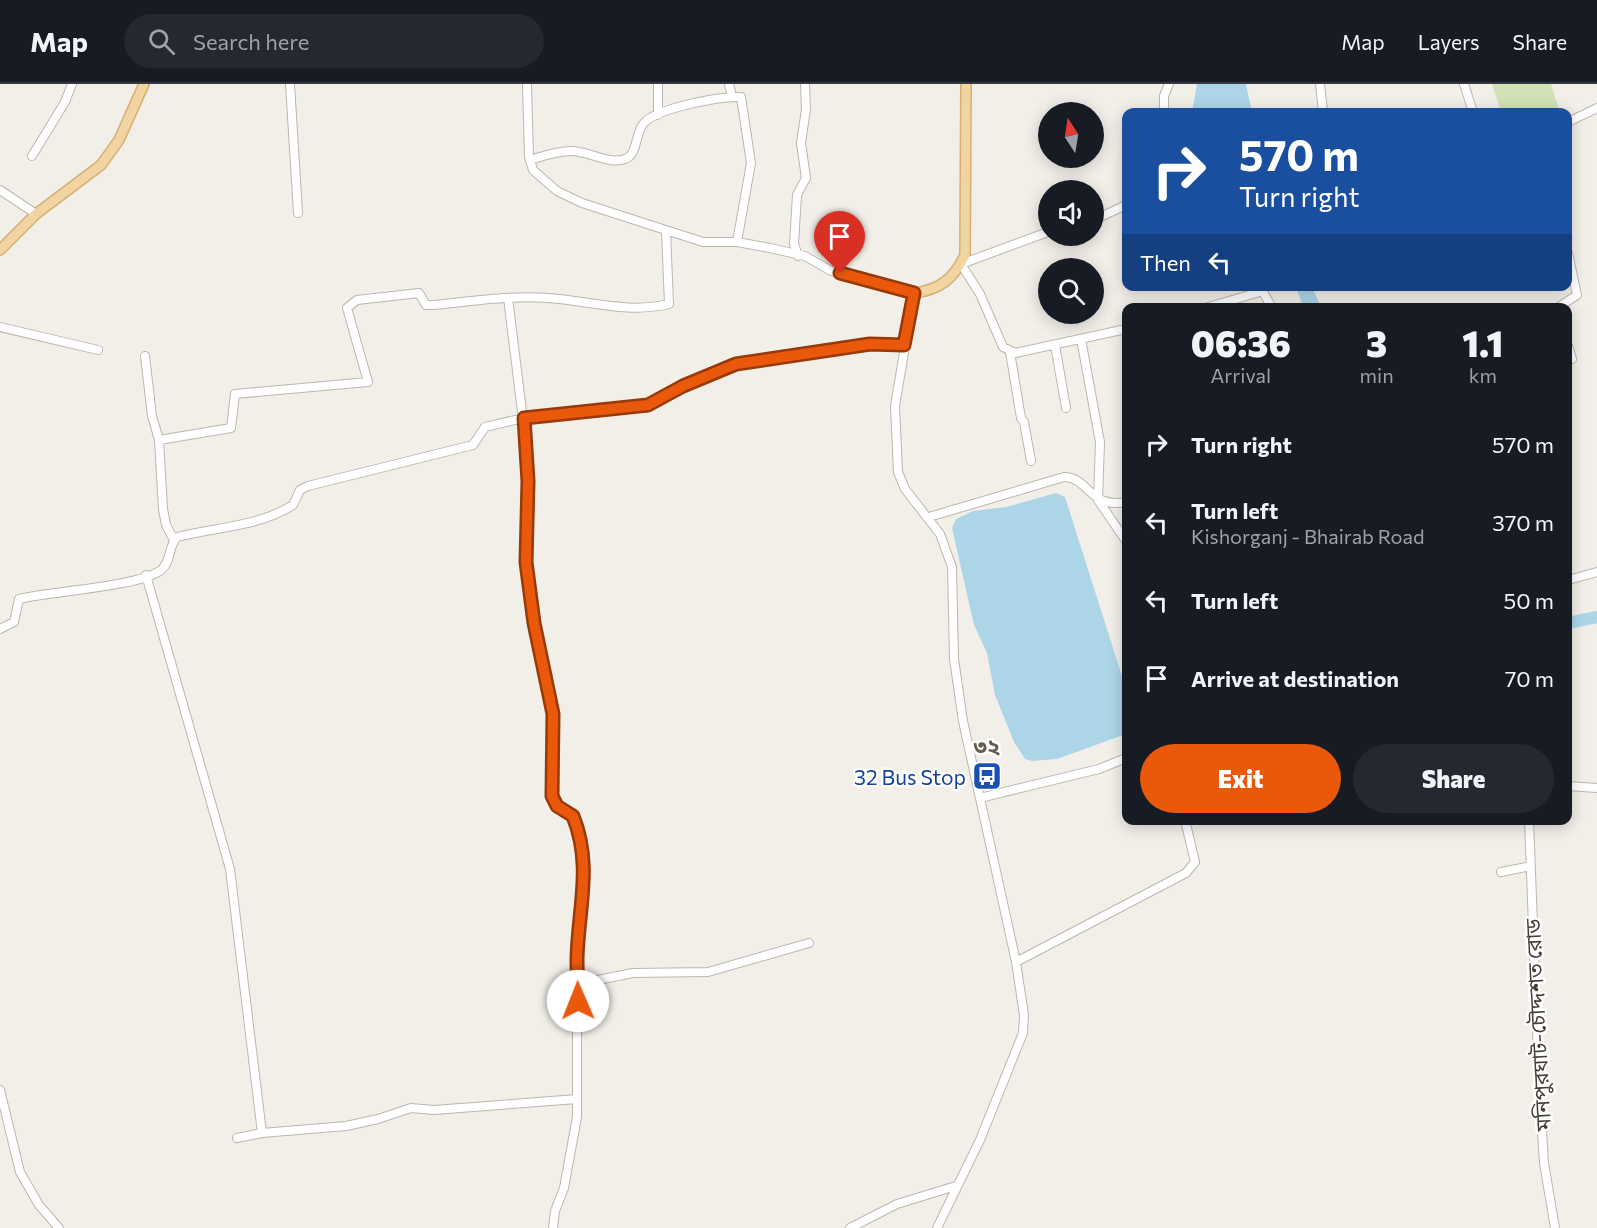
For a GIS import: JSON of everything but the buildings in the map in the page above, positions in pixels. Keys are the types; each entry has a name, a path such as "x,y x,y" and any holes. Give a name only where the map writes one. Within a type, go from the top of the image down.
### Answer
{"main road":[{"path":"0,250 36,214 101,165 119,140 144,84"},
{"path":"914,293 939,287 961,264 966,239 966,84"}],"street":[{"path":"32,156 65,102 72,84"},
{"path":"290,84 298,213"},
{"path":"527,84 530,160 533,170 556,191 582,203 704,242 737,242 805,256 840,273 914,293 895,406 897,462 905,489 928,517 947,549 952,567 954,659 963,721 1016,962 1024,1015 1023,1033 980,1140 937,1228"},
{"path":"657,84 658,115"},
{"path":"729,84 732,97"},
{"path":"798,256 795,244 797,195 806,178 801,143 806,109 805,84"},
{"path":"1164,108 1164,96 1169,84"},
{"path":"1320,84 1323,108"},
{"path":"1464,84 1472,108"},
{"path":"530,160 571,151 604,159 624,160 630,157 644,122 658,115 732,97 741,97 744,103 751,163 737,242"},
{"path":"1572,120 1597,108"},
{"path":"0,190 36,214"},
{"path":"1104,215 1122,207"},
{"path":"839,216 840,273"},
{"path":"159,440 231,428 234,394 368,382 347,308 357,300 419,292 426,305 508,298 588,301 614,309 669,304 666,231"},
{"path":"1031,460 1010,352 999,340 980,294 961,264 1038,236"},
{"path":"1565,303 1577,295 1572,272"},
{"path":"1220,303 1256,291"},
{"path":"508,298 524,418 528,481 526,562 534,623 553,714 552,796 557,806 573,816 583,857 585,885 577,959 577,1099 573,1144 553,1228"},
{"path":"0,327 98,350"},
{"path":"1010,352 1055,345 1122,330"},
{"path":"1081,339 1100,442 1098,500"},
{"path":"174,540 274,514 293,505 302,488 473,445 483,428 524,418 648,405 683,386 736,364 870,344 904,345"},
{"path":"1055,345 1066,408"},
{"path":"0,629 14,622 19,599 105,585 146,575 163,568 174,540 166,525 163,509 159,440 152,416 145,356"},
{"path":"928,517 1064,477 1073,479 1098,500 1122,535"},
{"path":"1098,500 1113,505 1122,503"},
{"path":"1572,579 1597,572"},
{"path":"146,575 230,869 262,1133"},
{"path":"980,798 1099,769 1122,760"},
{"path":"1572,786 1597,788"},
{"path":"1016,962 1186,873 1196,862 1186,825"},
{"name":"মনিপুরঘাট-চৌদ্দশত রোড","path":"1529,825 1540,1095 1545,1163 1555,1228"},
{"path":"1501,872 1530,866"},
{"path":"578,984 633,973 708,972 808,943"},
{"path":"0,1090 20,1172 39,1205 59,1228"},
{"path":"237,1138 262,1133 346,1126 411,1108 434,1110 577,1099"},
{"path":"850,1228 897,1204 956,1186"}],"green space":[{"path":"1492,84 1551,84 1559,108 1500,108"}],"water":[{"path":"1197,84 1246,84 1251,108 1193,108"},
{"path":"1297,291 1314,291 1319,303 1302,303"},
{"path":"1056,493 1065,497 1122,676 1122,735 1057,759 1032,761 1025,759 1014,742 995,695 987,653 974,625 952,528 956,519 973,511 1006,507"}],"waterway":[{"path":"1572,622 1597,617"}],"place":[{"name":"32 Bus Stop","path":"987,776"}],"district":[{"name":"৩২","path":"987,746"}],"route":[{"path":"578,1001 577,959 585,885 583,857 573,816 557,806 552,796 550,769 554,723 534,623 526,562 525,525 528,481 524,418 648,405 673,390 736,364 791,358 870,344 904,345 914,293 840,273"}]}
